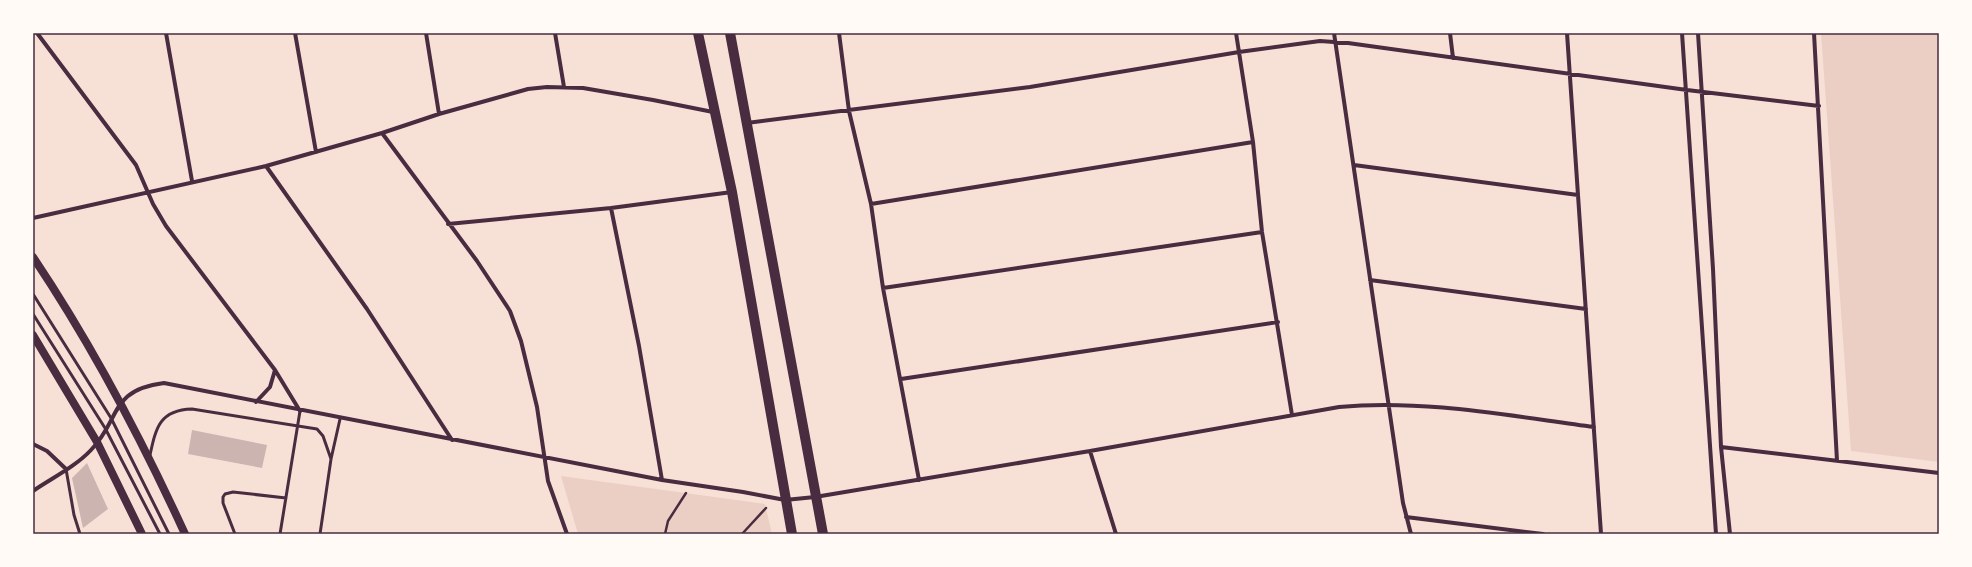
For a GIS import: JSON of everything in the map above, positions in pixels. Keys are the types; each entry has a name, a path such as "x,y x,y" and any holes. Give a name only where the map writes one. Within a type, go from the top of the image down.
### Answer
{"main road":[{"path":"698,33 732,192 792,534"},
{"path":"730,33 823,534"},
{"path":"33,257 64,303 120,402 149,456 185,534"},
{"path":"33,335 97,442 142,534"}],"street":[{"path":"37,33 136,165 156,209 166,226 275,370 300,411"},
{"path":"166,33 192,181"},
{"path":"295,33 316,152"},
{"path":"426,33 439,114"},
{"path":"555,33 564,87"},
{"path":"839,33 850,111 871,204 883,288 919,480"},
{"path":"1236,33 1253,142 1262,232 1278,322 1292,415"},
{"path":"1334,33 1406,517 1411,534"},
{"path":"1450,33 1454,58"},
{"path":"1567,33 1601,534"},
{"path":"1682,33 1716,534"},
{"path":"1698,33 1721,447 1730,534"},
{"path":"1814,33 1837,461"},
{"path":"746,123 1030,87 1239,52 1305,43 1335,41 1687,90 1819,106"},
{"path":"33,218 192,181 266,166 528,89 564,87 583,88 714,112"},
{"path":"382,133 502,296 517,325 537,407 548,481 567,534"},
{"path":"871,204 1253,142"},
{"path":"1354,165 1578,195"},
{"path":"266,166 367,309 452,440"},
{"path":"448,224 611,208 732,192"},
{"path":"611,208 639,346 662,480"},
{"path":"883,288 1262,232"},
{"path":"1370,280 1586,309"},
{"path":"901,379 1278,322"},
{"path":"256,402 270,387 275,370"},
{"path":"33,491 79,460 97,442 120,402 138,389 164,383 340,419 544,458 662,480 785,500 815,497 1090,452 1339,407 1389,405 1451,409 1594,427"},
{"path":"33,444 47,451 66,469"},
{"path":"1721,447 1939,474"},
{"path":"1090,452 1116,534"},
{"path":"1406,517 1543,534"}],"lane":[{"path":"33,294 111,418 169,534"},
{"path":"33,314 105,428 160,534"},
{"path":"149,456 155,432 160,422 167,415 184,409 192,409 296,425 317,430 320,432 331,459"},
{"path":"280,534 296,425 300,411"},
{"path":"320,534 331,459 340,419"},
{"path":"66,469 74,515 80,534"},
{"path":"235,534 223,500 225,494 233,492 286,498"}],"path":[{"path":"665,534 668,520 687,493"},
{"path":"742,534 766,508"}],"shaded area":[{"path":"1821,33 1939,33 1939,462 1851,451"},
{"path":"561,476 765,504 772,534 578,534"}],"building":[{"path":"192,430 267,445 262,468 188,454"},
{"path":"87,463 108,509 83,528 72,478"}]}
